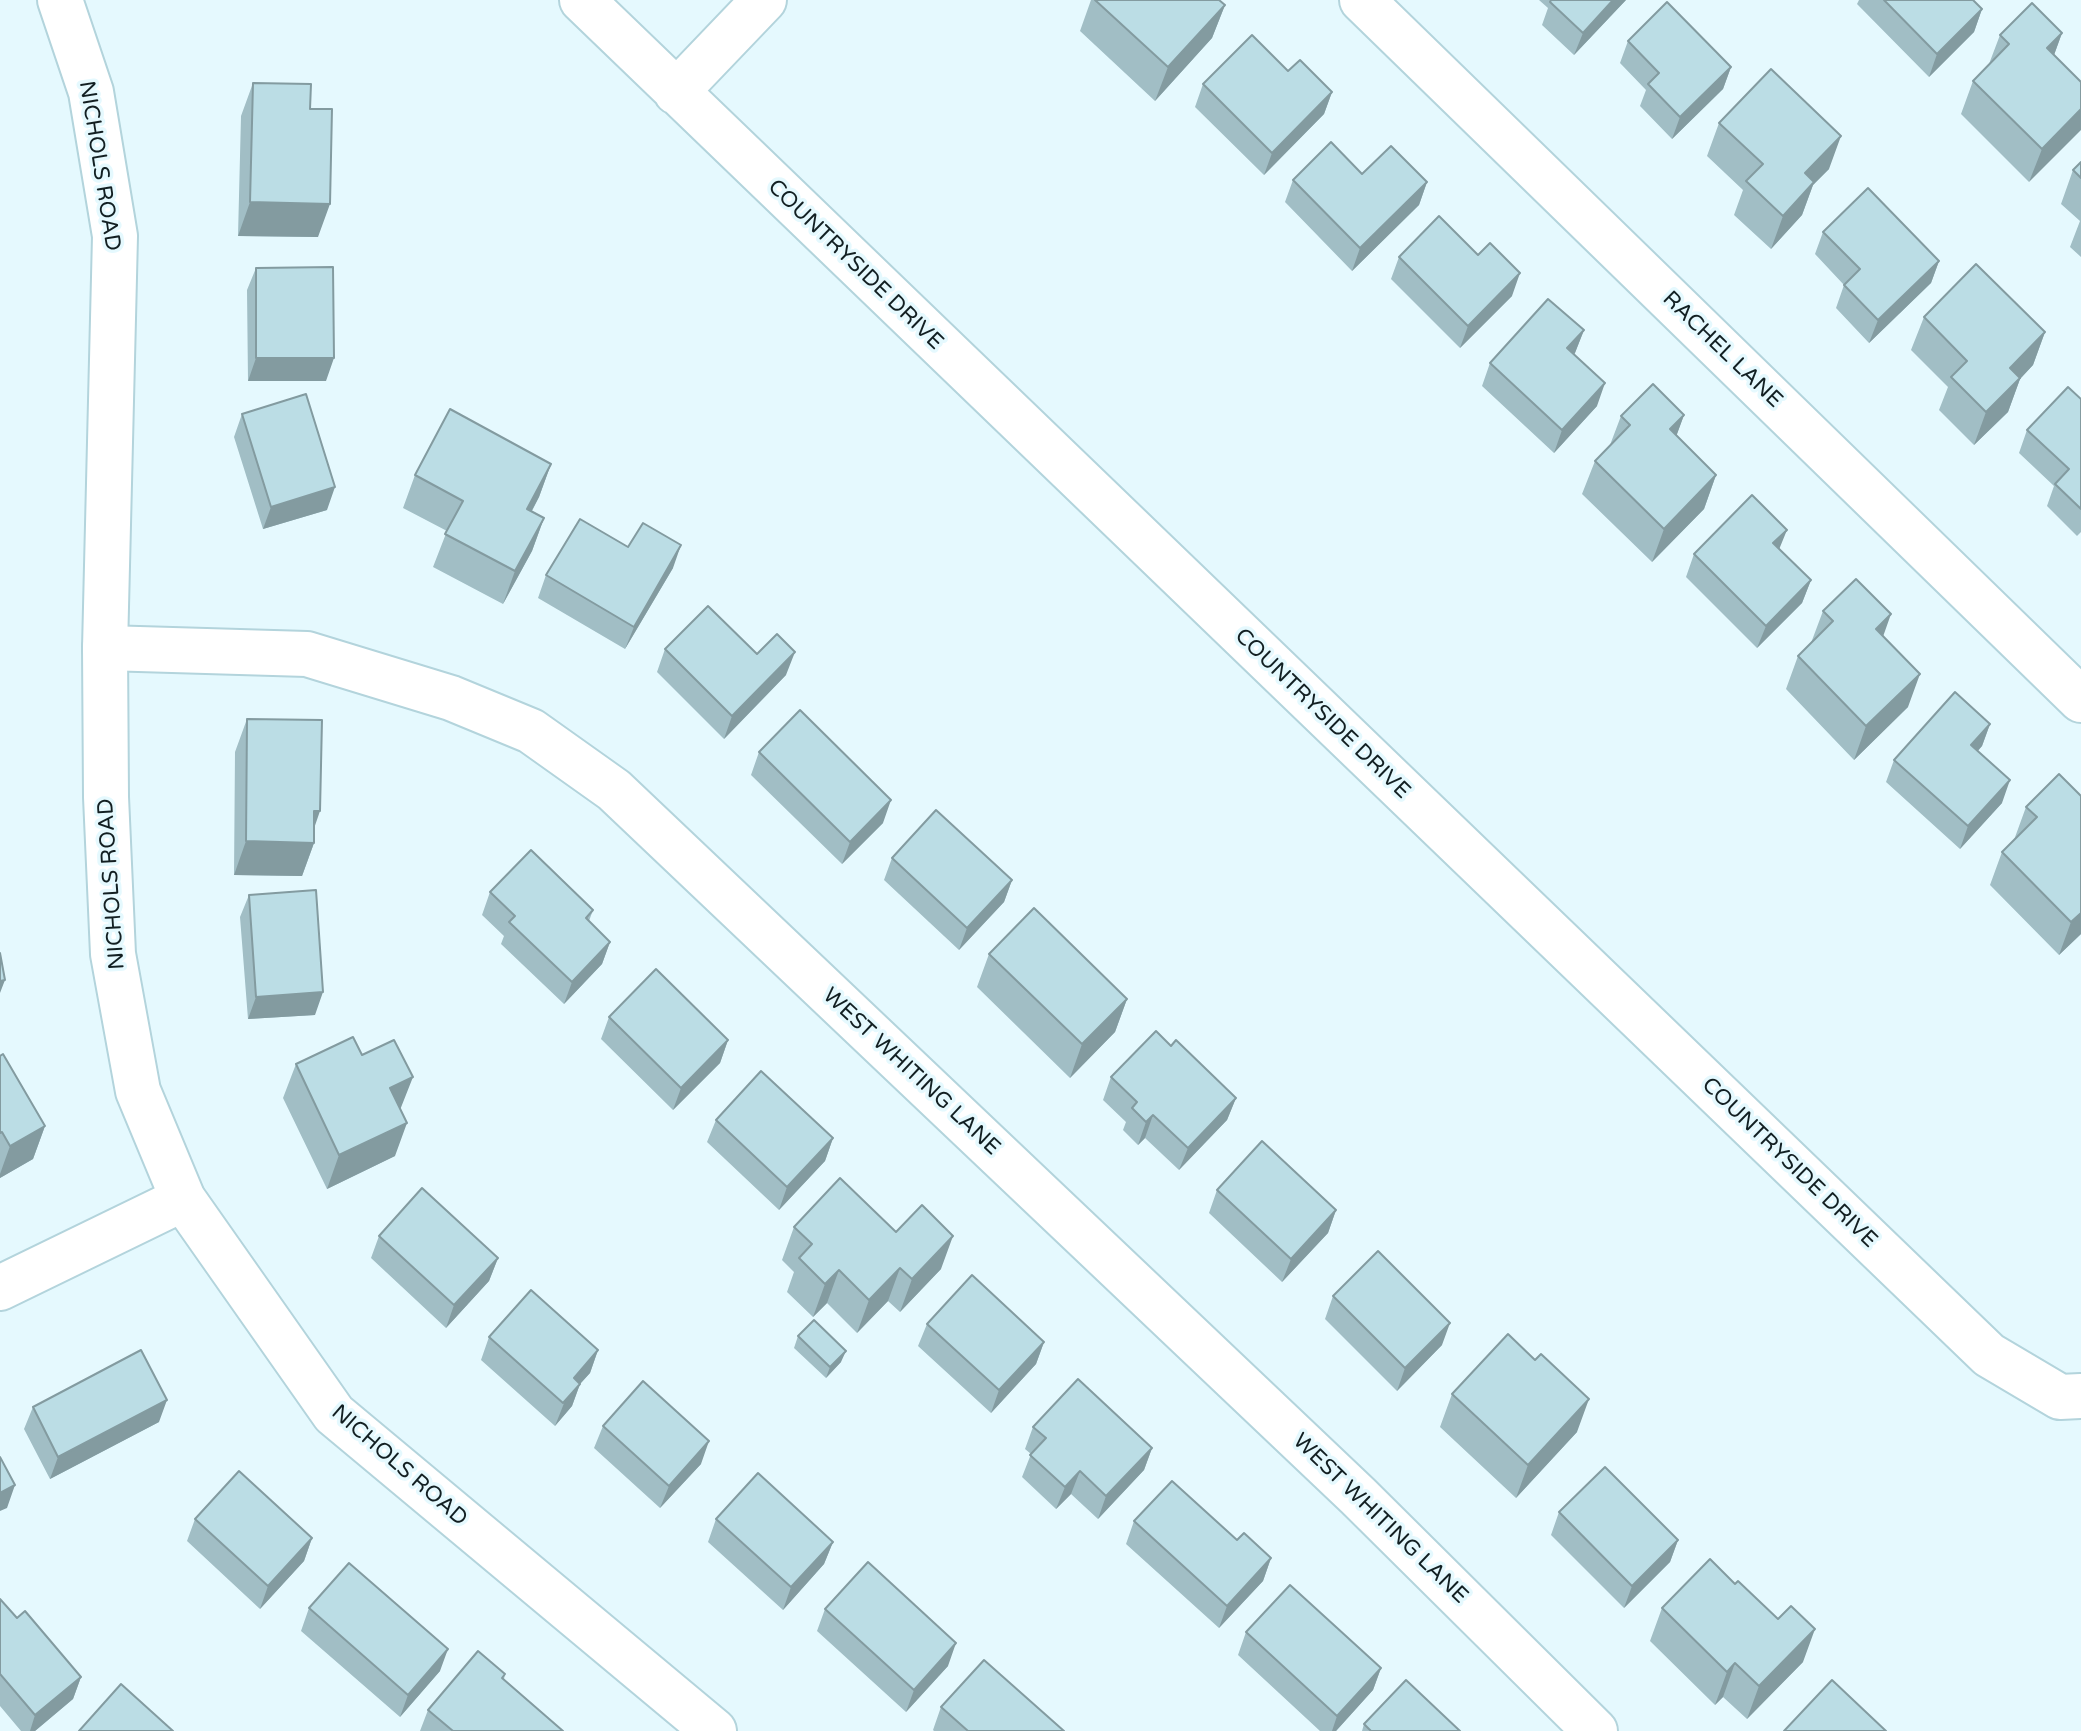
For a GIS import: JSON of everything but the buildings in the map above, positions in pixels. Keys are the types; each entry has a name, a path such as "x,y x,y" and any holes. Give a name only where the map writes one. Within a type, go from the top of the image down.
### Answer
{"street":[{"name":"NICHOLS ROAD","path":"60,0 91,92 115,236 105,648 106,797 113,954 138,1091 183,1199 334,1414 714,1731"},
{"name":"COUNTRYSIDE DRIVE","path":"582,0 1989,1355 2060,1397 2081,1396"},
{"path":"676,92 764,0"},
{"name":"RACHEL LANE","path":"1362,0 2081,700"},
{"name":"WEST WHITING LANE","path":"105,648 307,654 451,698 531,731 614,790 1346,1485 1595,1731"},
{"path":"0,1288 183,1199"}]}
